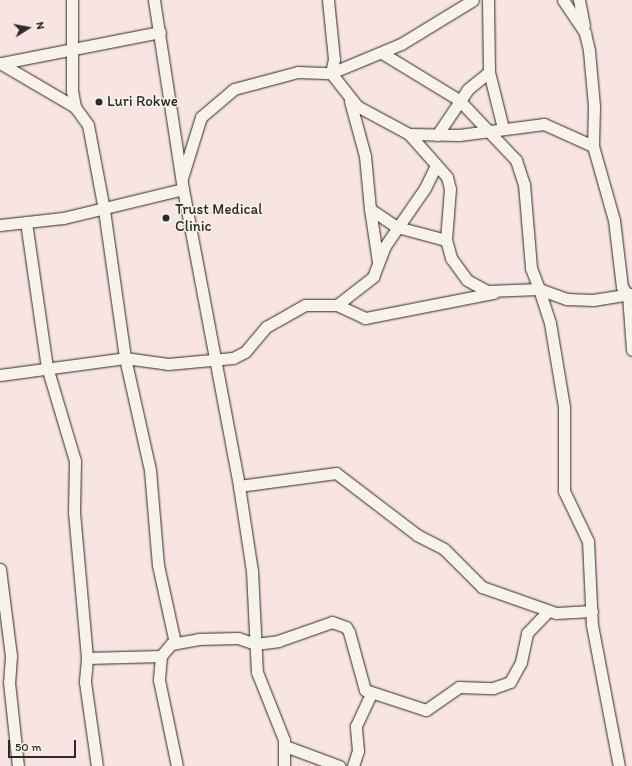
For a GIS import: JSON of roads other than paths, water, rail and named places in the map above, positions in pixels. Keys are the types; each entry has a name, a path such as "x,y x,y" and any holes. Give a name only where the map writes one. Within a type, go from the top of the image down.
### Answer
{"street":[{"path":"72,0 72,50 75,107"},
{"path":"154,0 183,184 239,486 252,571 257,672 285,746 284,766"},
{"path":"328,0 334,59 331,73 357,106 408,134 447,177 450,189 446,240 451,258 467,280 487,291 539,289 567,299 593,300 630,294"},
{"path":"183,184 201,117 234,88 298,72 331,73 382,53 473,0"},
{"path":"488,0 489,72 503,128"},
{"path":"563,0 585,33"},
{"path":"578,0 593,78 593,146 614,220 622,287 630,294 632,350"},
{"path":"1,63 160,32"},
{"path":"382,53 459,100 516,160 521,171 527,244 550,323 560,378 565,436 564,491 588,541 592,611 619,766"},
{"path":"1,63 75,107 88,125 104,210 126,358 150,470 158,565 175,643"},
{"path":"437,135 459,100 489,72"},
{"path":"350,98 365,156 370,209 378,263"},
{"path":"408,134 437,135 489,133 503,128 544,124 593,146"},
{"path":"337,305 368,283 397,226 426,188 436,165"},
{"path":"0,225 104,210 183,184"},
{"path":"370,209 397,226 446,240"},
{"path":"26,222 47,367 74,460 74,512 87,658 85,682 97,766"},
{"path":"0,375 47,367 126,358 168,364 215,357 233,358 245,352 266,327 305,305 337,305 350,314 372,317 500,291"},
{"path":"239,486 336,473 418,535 444,549 482,587 548,611 592,611"},
{"path":"0,569 12,656 4,682 18,766"},
{"path":"87,658 161,656 175,643 238,638 255,644 278,641 325,622 341,624 352,642 361,683 371,694 396,698 420,710 431,708 459,686 507,685 521,662 527,633 548,611"},
{"path":"238,638 254,620"},
{"path":"161,656 160,680 177,766"},
{"path":"353,766 358,751 356,726 371,694"},
{"path":"285,746 339,766"}],"place":[{"name":"Luri Rokwe","path":"99,102"},
{"name":"Trust Medical Clinic","path":"166,218"}]}
